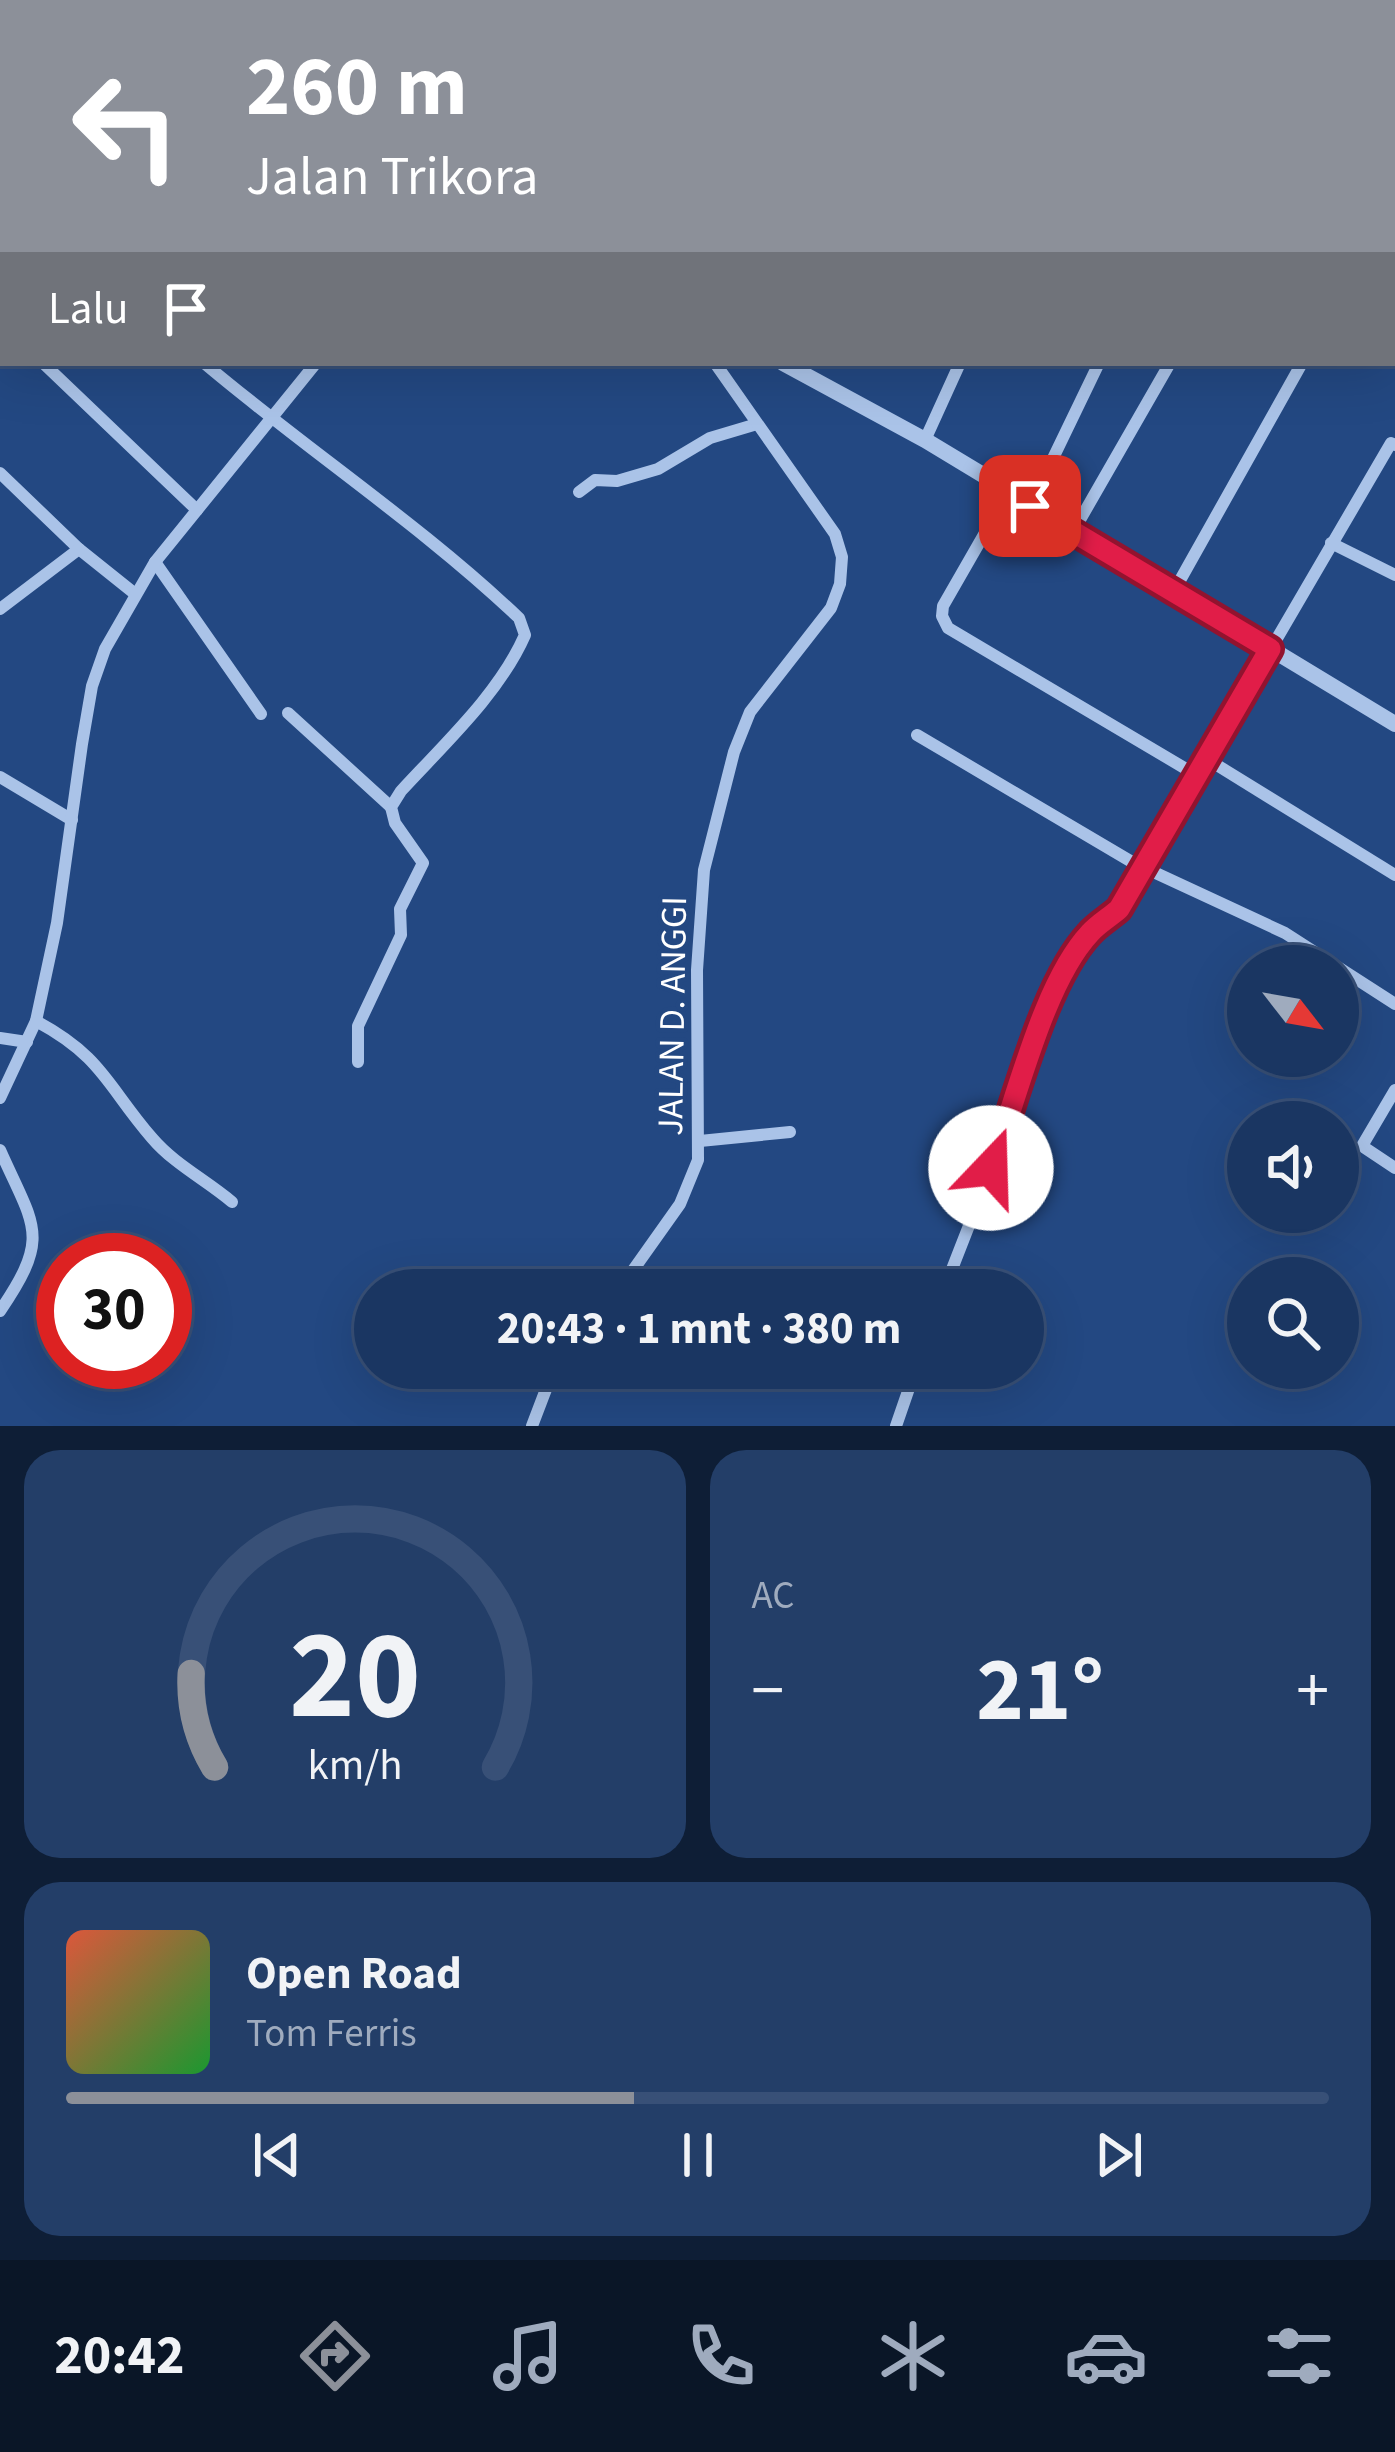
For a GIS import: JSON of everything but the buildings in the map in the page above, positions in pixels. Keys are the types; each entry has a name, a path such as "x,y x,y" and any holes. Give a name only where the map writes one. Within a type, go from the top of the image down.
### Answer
{"street":[{"path":"46,366 197,510"},
{"path":"208,366 437,546 519,618 525,635 516,655 392,807"},
{"path":"0,1099 36,1021 92,686 106,649 155,562 314,366"},
{"name":"JALAN D. ANGGI","path":"634,1269 680,1204 698,1160 697,970 704,870 734,752 750,712 831,608 842,557 835,534 807,489 717,366"},
{"path":"796,366 1395,724"},
{"path":"925,440 959,366"},
{"path":"1030,506 1098,366"},
{"path":"1073,532 1168,366"},
{"path":"1174,591 1300,366"},
{"path":"579,492 595,480 617,481 658,470 710,438 757,424"},
{"path":"952,1269 1048,1006 1072,958 1090,933 1119,909 1331,543 1391,443 1395,445"},
{"path":"0,473 80,550 134,593"},
{"path":"1009,491 943,606 948,628 1198,776"},
{"path":"1331,543 1395,575"},
{"path":"0,610 80,550"},
{"path":"155,562 261,714"},
{"path":"288,713 392,807 395,823 423,863 400,909 400,935 358,1026 358,1062"},
{"path":"917,735 1142,866 1285,933 1395,1004"},
{"path":"1207,759 1395,875"},
{"path":"0,777 72,820"},
{"path":"36,1021 68,1038 95,1061 153,1139 232,1202"},
{"path":"0,1038 27,1042"},
{"path":"1395,1090 1362,1146 1395,1168"},
{"path":"700,1141 790,1132"},
{"path":"0,1150 36,1233 28,1265 0,1311"},
{"path":"532,1426 546,1389"},
{"path":"896,1426 909,1389"}],"route":[{"path":"991,1168 1048,1006 1072,958 1090,933 1119,909 1270,649 1030,506"}]}
